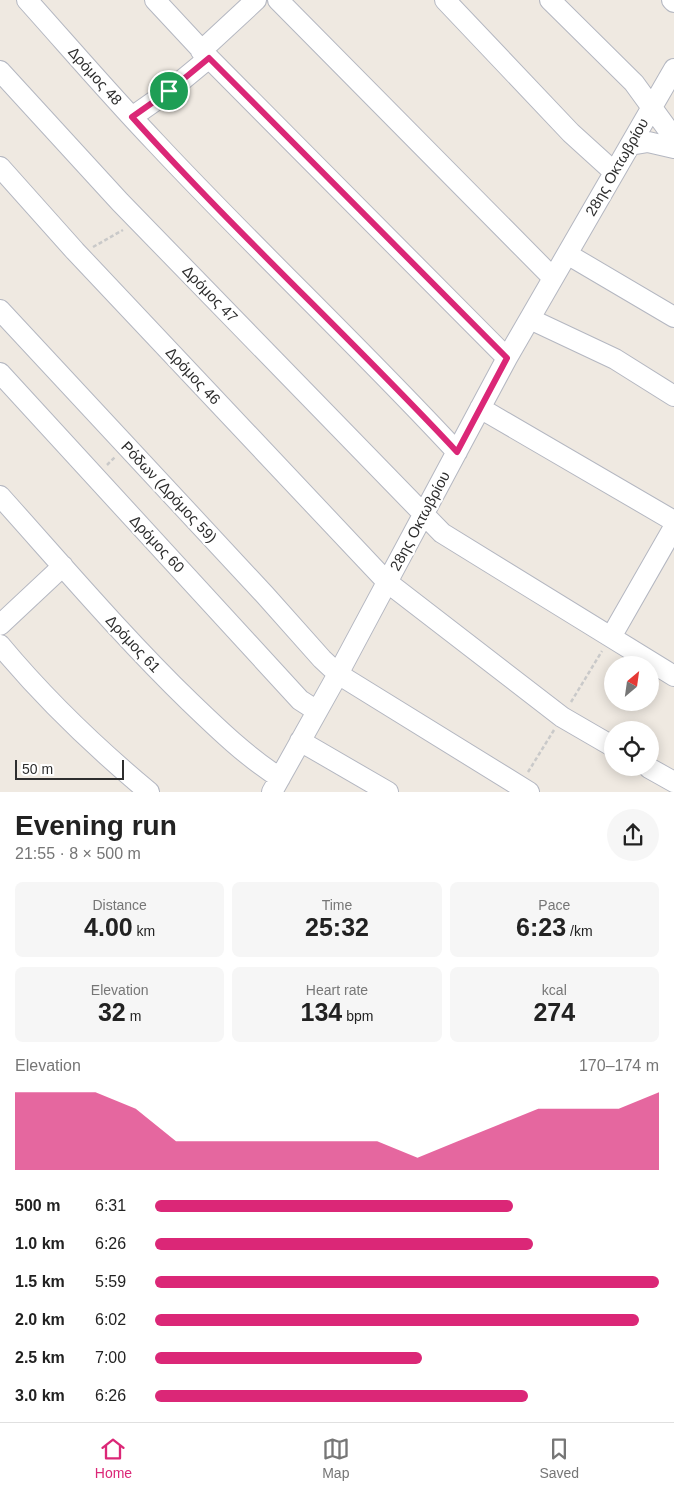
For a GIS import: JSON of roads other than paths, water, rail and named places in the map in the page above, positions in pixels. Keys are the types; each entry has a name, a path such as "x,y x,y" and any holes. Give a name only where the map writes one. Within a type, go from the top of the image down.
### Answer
{"street":[{"name":"Δρόμος 48","path":"27,0 132,117 344,337 401,392 457,452"},
{"path":"155,0 205,54 507,358"},
{"path":"132,117 169,91 256,0"},
{"path":"278,0 553,278"},
{"path":"445,0 571,133 614,172"},
{"path":"550,0 634,83 665,123"},
{"name":"28ης Οκτωβρίου","path":"276,785 338,674 507,358 614,172 630,146 665,123 674,69"},
{"name":"Δρόμος 47","path":"0,71 137,220 442,532 674,676"},
{"path":"630,146 648,142 674,148"},
{"name":"Δρόμος 46","path":"0,167 78,254 387,582 562,717 604,741"},
{"path":"567,254 674,317"},
{"name":"Ρόδων (Δρόμος 59)","path":"0,310 266,595 322,659 338,674 529,792"},
{"path":"530,319 615,359 674,396"},
{"name":"Δρόμος 60","path":"0,373 300,700 317,711"},
{"path":"480,408 674,521"},
{"name":"Δρόμος 61","path":"0,496 154,667 261,766 276,785"},
{"path":"611,637 674,527"},
{"path":"0,625 63,566"},
{"path":"0,645 32,683 97,748 149,792"},
{"path":"300,741 388,792"},
{"path":"659,774 674,782"}]}
